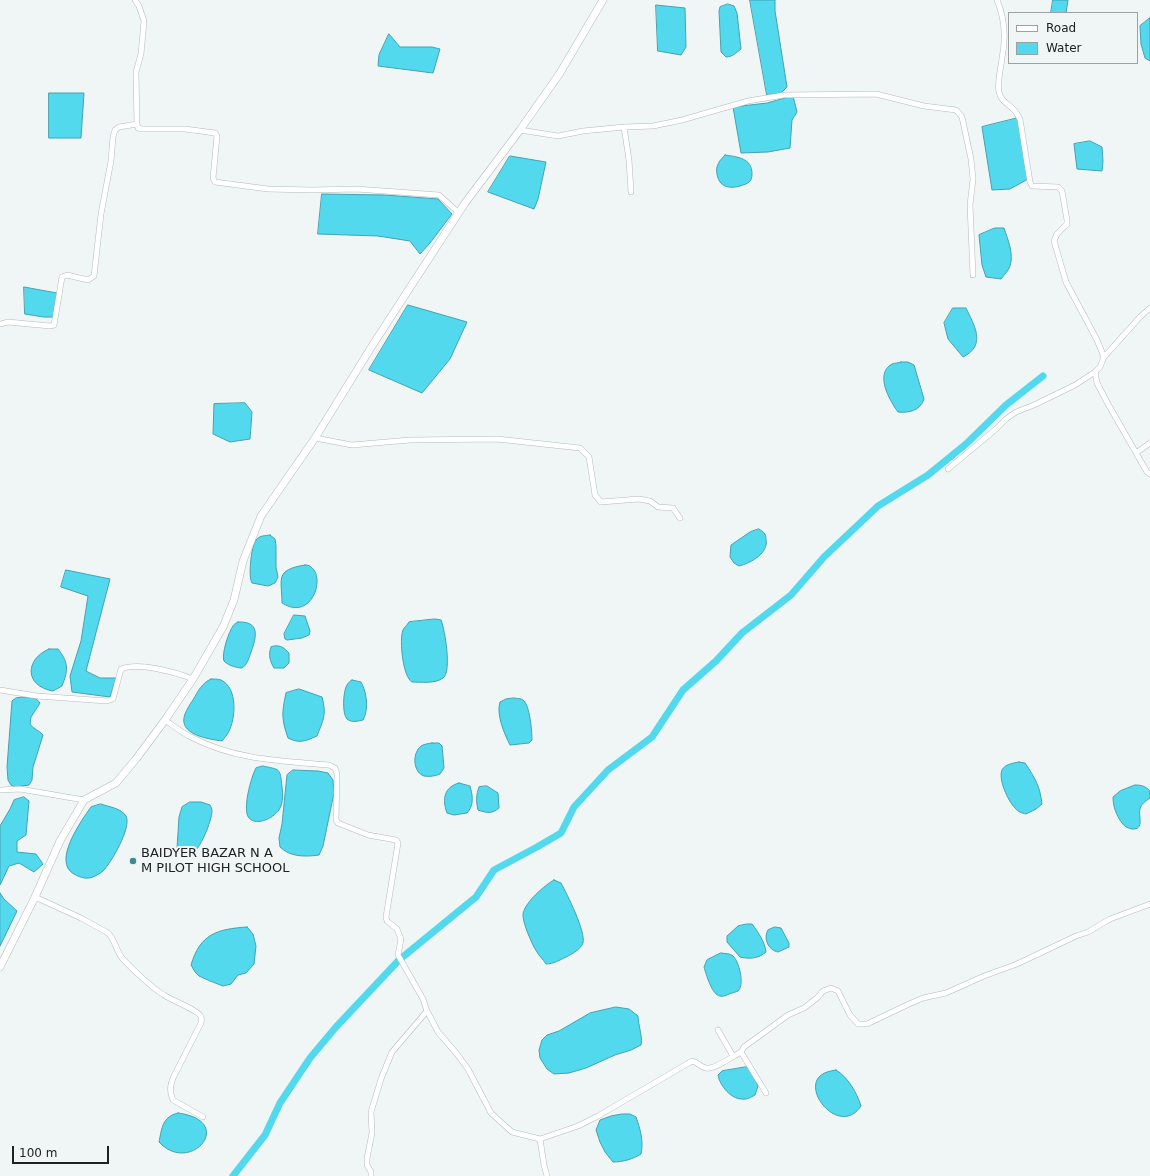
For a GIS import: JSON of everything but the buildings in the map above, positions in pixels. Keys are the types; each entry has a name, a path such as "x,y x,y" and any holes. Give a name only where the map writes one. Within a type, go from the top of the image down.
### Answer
{"main road":[{"path":"0,967 35,897 60,841 84,800 116,782 136,759 193,679 222,627 234,600 243,561 261,516 315,438 372,346 459,213 560,73 603,0"}],"street":[{"path":"135,0 139,6 144,21 141,54 136,72 138,128 185,129 215,133 217,136 212,178 215,182 268,189 356,189 439,195 459,213"},
{"path":"997,0 1003,12 1005,30 999,93 1002,100 1015,111 1020,119 1030,182 1032,186 1058,186 1062,191 1067,224 1057,234 1054,241 1066,282 1074,300 1097,340 1104,357"},
{"path":"520,130 558,136 584,131 653,126 682,120 748,101 784,95 876,94 924,106 956,110 962,116 971,159 973,179 970,205 973,276"},
{"path":"0,324 8,322 50,326 54,325 62,277 67,275 88,280 94,276 101,214 111,161 113,137 115,130 119,127 137,124"},
{"path":"624,127 629,160 631,192"},
{"path":"948,470 1016,412 1075,385 1095,372 1100,367 1104,357 1150,308"},
{"path":"1095,372 1097,383 1108,404 1147,472 1150,474"},
{"path":"315,438 352,445 410,440 497,439 580,448 589,457 595,495 601,502 639,499 650,501 658,507 673,508 680,518"},
{"path":"1136,453 1150,444"},
{"path":"0,690 37,696 107,701 113,700 121,669 126,667 166,671 193,679"},
{"path":"165,720 190,737 220,750 257,759 329,766 335,768 337,774 336,820 338,823 368,835 396,840 398,844 386,917 387,921 397,929 401,939 398,955 423,999 427,1011 438,1032 458,1054 468,1069 491,1113 512,1132 540,1139 578,1126 598,1116 692,1061 697,1062 704,1068 711,1069 741,1052 744,1048 788,1016 804,1008 817,998 823,991 831,988 838,990 850,1015 858,1024 867,1024 916,1001 946,993 984,976 1017,964 1076,936 1088,932 1110,919 1150,906"},
{"path":"0,790 20,789 84,800"},
{"path":"35,897 81,918 108,933 112,937 121,957 143,978 163,995 200,1014 201,1023 170,1084 170,1092 173,1100 203,1117"},
{"path":"371,1176 371,1172 367,1165 367,1158 372,1133 371,1112 381,1079 392,1052 427,1011"},
{"path":"718,1030 734,1056"},
{"path":"741,1052 766,1093"},
{"path":"540,1139 547,1176"}],"water":[{"path":"750,0 775,0 775,11 787,87 781,93 767,95"},
{"path":"1053,0 1068,0 1066,12 1051,12"},
{"path":"728,4 734,6 737,13 741,49 732,56 726,57 721,52 719,11 720,7"},
{"path":"656,5 685,8 686,47 681,55 658,51"},
{"path":"1150,18 1150,61 1145,58 1141,44 1140,26"},
{"path":"389,34 400,47 432,47 440,49 433,73 378,66 379,55"},
{"path":"49,93 84,93 81,138 49,138"},
{"path":"793,96 797,112 792,120 790,148 768,152 741,153 733,107 767,103"},
{"path":"1018,118 1028,179 1010,189 992,190 982,127"},
{"path":"1090,141 1102,147 1102,171 1077,169 1074,144"},
{"path":"725,155 747,161 750,165 752,174 750,181 736,187 728,187 720,182 717,174 717,166"},
{"path":"510,156 546,162 538,199 534,209 488,192"},
{"path":"322,194 384,195 438,199 452,214 420,254 410,241 378,236 318,234"},
{"path":"995,228 1004,228 1011,252 1011,261 1008,271 1001,279 986,277 982,265 979,235"},
{"path":"24,287 57,293 53,317 25,314"},
{"path":"408,305 467,322 450,359 422,393 369,370"},
{"path":"953,308 966,308 975,328 977,341 975,347 963,357 948,339 944,323"},
{"path":"908,362 914,365 924,399 917,409 906,412 898,412 888,395 884,381 884,374 887,368 892,364"},
{"path":"245,403 252,412 250,439 230,442 213,434 214,404"},
{"path":"759,529 766,537 765,549 758,557 744,565 739,566 734,563 730,557 731,545 750,532"},
{"path":"270,535 275,539 276,567 278,577 275,583 268,586 252,583 250,569 251,555 254,544 259,537"},
{"path":"305,565 310,566 315,572 317,580 313,596 308,603 301,607 292,607 282,603 281,582 284,573 295,567"},
{"path":"66,570 110,579 86,671 100,678 116,678 110,697 72,692 70,676 81,641 88,596 61,587"},
{"path":"294,615 305,616 310,631 309,635 302,638 287,640 285,639 284,634"},
{"path":"435,619 441,620 444,632 447,650 446,674 443,678 436,681 412,682 406,673 404,666 401,642 403,630 409,622"},
{"path":"238,622 250,624 255,631 255,640 247,663 242,668 227,664 223,658 229,633 233,625"},
{"path":"271,647 282,647 289,653 289,663 284,668 274,668 271,663"},
{"path":"49,649 58,649 66,662 66,675 62,686 53,691 37,684 31,672 35,659 41,653"},
{"path":"211,679 221,680 227,684 233,697 233,720 228,733 222,741 196,735 186,727 184,721 185,714 199,690"},
{"path":"352,680 361,682 365,691 367,706 363,720 351,721 345,716 345,692 347,684"},
{"path":"299,689 322,697 324,713 323,721 317,736 299,741 288,738 283,715 286,693"},
{"path":"16,698 33,698 40,703 31,717 30,724 43,735 33,767 32,780 29,785 15,787 11,785 8,780 7,767 12,701"},
{"path":"506,699 522,699 527,707 532,736 532,740 529,743 510,745 503,729 499,712 500,702"},
{"path":"439,743 442,746 444,768 440,774 424,776 417,770 415,756 419,748 423,745"},
{"path":"1019,762 1025,763 1034,778 1040,792 1042,804 1026,814 1019,811 1012,805 1004,790 1001,779 1002,770 1005,766"},
{"path":"263,766 278,770 281,776 283,795 281,806 275,815 266,820 257,822 252,821 249,818 246,808 252,778 256,768"},
{"path":"293,770 328,773 333,780 334,793 323,846 319,855 298,856 288,853 280,847 279,838 282,824 287,775"},
{"path":"459,783 470,786 472,804 467,813 454,815 447,813 445,808 445,798 450,787"},
{"path":"1135,785 1140,785 1148,789 1150,791 1150,798 1141,807 1140,825 1136,829 1132,829 1125,826 1120,820 1115,810 1113,797 1120,791"},
{"path":"487,786 498,793 499,808 492,812 478,810 477,807 479,787"},
{"path":"24,797 29,801 26,835 17,841 17,852 36,854 43,864 34,872 19,863 9,866 0,885 0,826 14,800"},
{"path":"190,802 201,802 210,805 212,811 208,828 202,841 194,852 189,854 177,848 179,817 182,807"},
{"path":"101,804 118,809 124,813 127,821 126,828 120,845 107,867 99,874 92,877 82,877 74,874 68,868 66,860 67,851 75,831 91,807"},
{"path":"554,880 561,883 571,904 582,931 583,943 571,954 556,962 546,964 533,944 526,927 523,914 531,899"},
{"path":"0,893 4,899 17,911 0,946"},
{"path":"752,924 761,937 765,948 766,952 757,957 740,957 727,942 727,936 738,926"},
{"path":"247,927 253,934 256,946 254,964 246,973 238,975 231,984 223,986 199,976 195,972 191,965 199,946 205,940 211,935 227,929"},
{"path":"775,927 781,928 789,943 789,947 778,952 774,951 769,946 766,940 768,930"},
{"path":"721,953 730,954 733,956 739,968 741,979 740,988 738,991 725,996 717,995 714,992 704,967 707,960"},
{"path":"616,1007 629,1009 638,1016 641,1045 586,1068 569,1073 554,1074 547,1069 540,1058 539,1050 542,1040 547,1035 559,1031 590,1013"},
{"path":"746,1067 751,1070 758,1086 755,1095 746,1099 734,1097 721,1083 718,1075 722,1071"},
{"path":"836,1070 852,1086 861,1106 853,1114 844,1117 827,1109 820,1102 816,1093 816,1084 819,1077 829,1071"},
{"path":"178,1113 196,1118 205,1126 207,1135 203,1143 194,1150 183,1153 171,1151 159,1142 162,1128 166,1120"},
{"path":"622,1114 630,1114 636,1117 642,1140 642,1149 641,1154 635,1157 628,1160 613,1162 605,1152 596,1130 600,1120"}],"waterway":[{"path":"233,1176 265,1135 280,1103 310,1058 336,1027 399,960 476,897 494,870 561,833 574,807 608,770 652,737 683,690 716,661 742,633 791,595 824,557 878,506 928,475 966,444 1006,405 1043,376"}],"place":[{"name":"BAIDYER BAZAR N A M PILOT HIGH SCHOOL","path":"133,861"}]}
